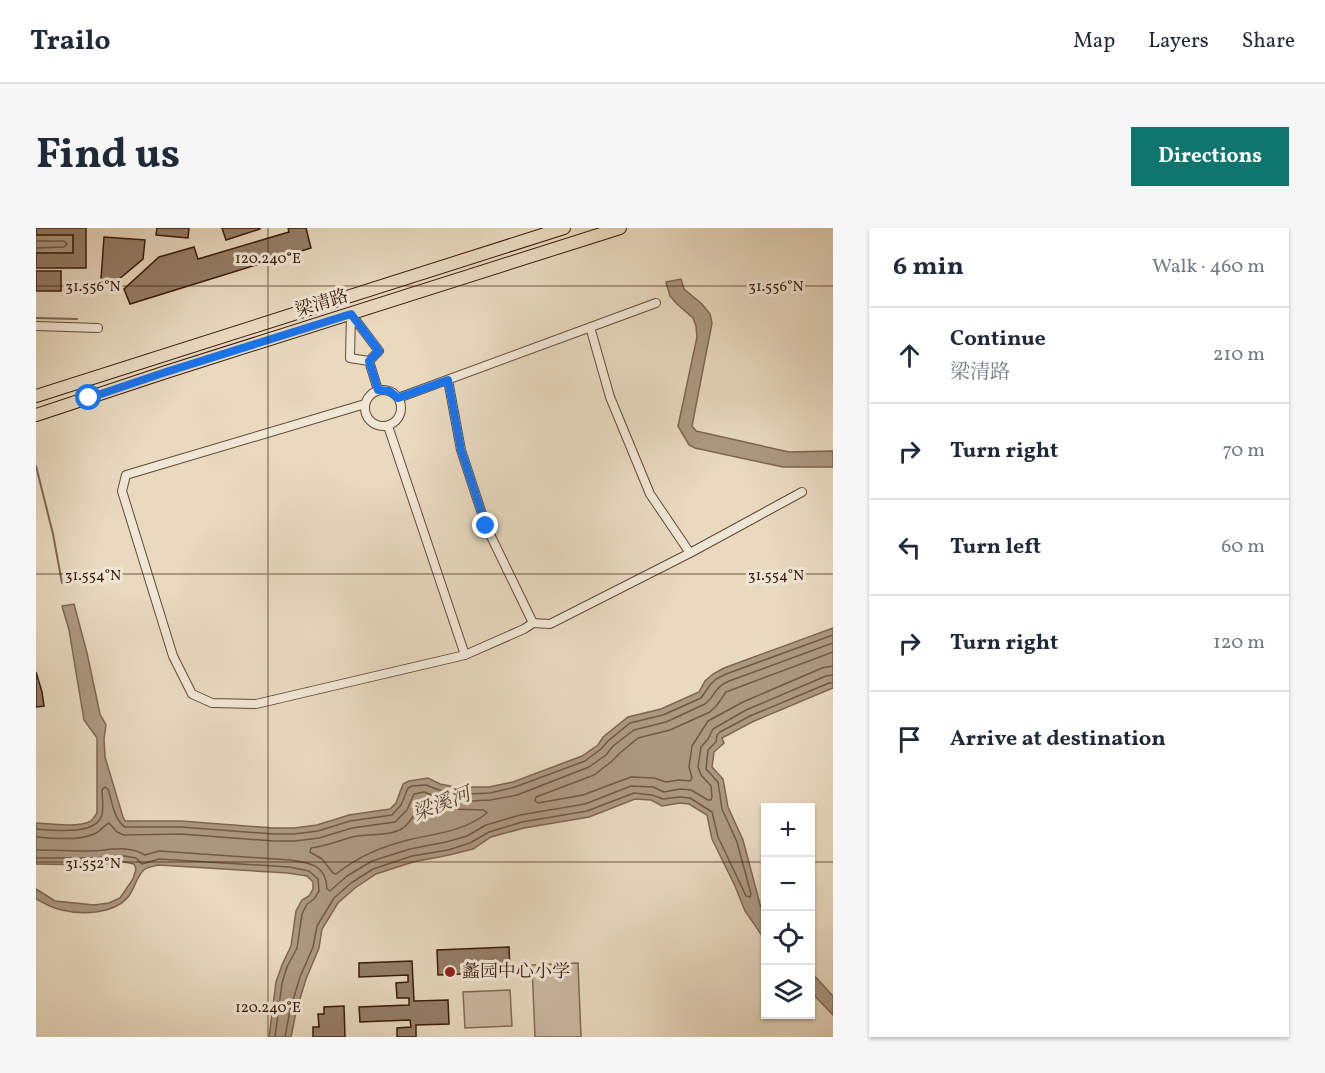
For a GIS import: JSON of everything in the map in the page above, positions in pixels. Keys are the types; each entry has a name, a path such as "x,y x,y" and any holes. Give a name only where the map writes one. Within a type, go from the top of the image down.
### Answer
{"main road":[{"name":"梁清路","path":"36,396 564,228"},
{"name":"梁清路","path":"36,415 620,228"},
{"path":"344,298 351,314"}],"street":[{"path":"398,398 656,303"},
{"path":"351,314 350,358 369,361"},
{"path":"351,314 379,351 369,361"},
{"path":"36,326 98,328"},
{"path":"590,327 610,397 650,494 690,553"},
{"path":"369,361 378,390"},
{"path":"448,380 461,450 486,526 533,623"},
{"path":"378,390 389,391 398,398 402,409 393,424 388,426 381,427 370,422 364,410 368,398 378,390"},
{"path":"365,404 126,475 122,491 173,656 192,694 212,703 256,704 465,655 533,623 550,624 690,553 802,492"},
{"path":"388,426 465,655"}],"shaded area":[{"path":"578,963 581,1037 535,1037 532,965"},
{"path":"510,990 512,1026 465,1028 463,992"}],"water":[{"path":"36,235 73,235 73,253 36,253"},
{"path":"681,279 684,289 710,314 712,323 692,426 696,431 789,452 833,451 833,467 783,467 689,445 678,426 697,337 696,326 693,318 670,296 666,282"},
{"name":"梁溪河","path":"74,604 100,714 106,725 105,757 125,821 181,821 294,828 317,825 349,815 390,809 396,803 403,784 409,781 428,778 440,784 455,787 489,787 513,782 582,756 598,745 603,737 628,717 661,709 699,692 705,681 724,668 833,628 833,688 752,722 722,738 724,743 714,752 712,767 723,779 728,807 743,840 761,908 761,934 745,911 712,839 707,815 689,804 662,806 651,800 635,799 589,817 524,828 491,837 473,849 413,862 376,874 338,903 322,929 319,948 306,979 291,1037 269,1037 276,982 291,946 296,911 302,900 309,896 313,889 313,882 307,876 158,865 145,869 128,897 122,903 106,910 88,913 70,912 36,899 36,889 55,901 94,905 109,903 120,898 133,879 136,869 134,864 124,862 92,865 36,864 36,823 79,824 91,821 97,813 97,738 84,720 69,630 62,606"},
{"path":"815,976 833,996 833,1015 815,996"}],"building":[{"path":"36,228 86,228 86,268 36,268 36,253 73,253 73,235 36,235"},
{"path":"157,228 189,228 188,238 156,235"},
{"path":"222,228 260,228 260,229 226,240"},
{"path":"288,228 306,228 311,248 130,304 124,289 159,257 194,247 198,259 289,232"},
{"path":"104,237 145,240 143,259 118,280 101,279"},
{"path":"36,271 61,271 61,291 36,291"},
{"path":"36,672 44,706 36,707"},
{"path":"509,947 510,972 438,975 437,950"},
{"path":"412,961 414,1001 448,1000 449,1024 416,1025 416,1037 397,1037 397,1028 411,1027 410,1020 360,1022 359,1007 409,1005 409,998 397,998 396,983 408,982 408,975 359,977 359,963"},
{"path":"344,1006 345,1037 313,1037 313,1027 319,1027 318,1014 324,1014 324,1007"}],"waterway":[{"path":"36,318 77,319"},
{"path":"36,466 53,534 62,583"}],"place":[{"name":"蠡园中心小学","path":"450,972"}],"route":[{"path":"89,398 351,314 379,351 369,361 378,390 389,391 398,398 448,380 461,450 486,526"}]}
